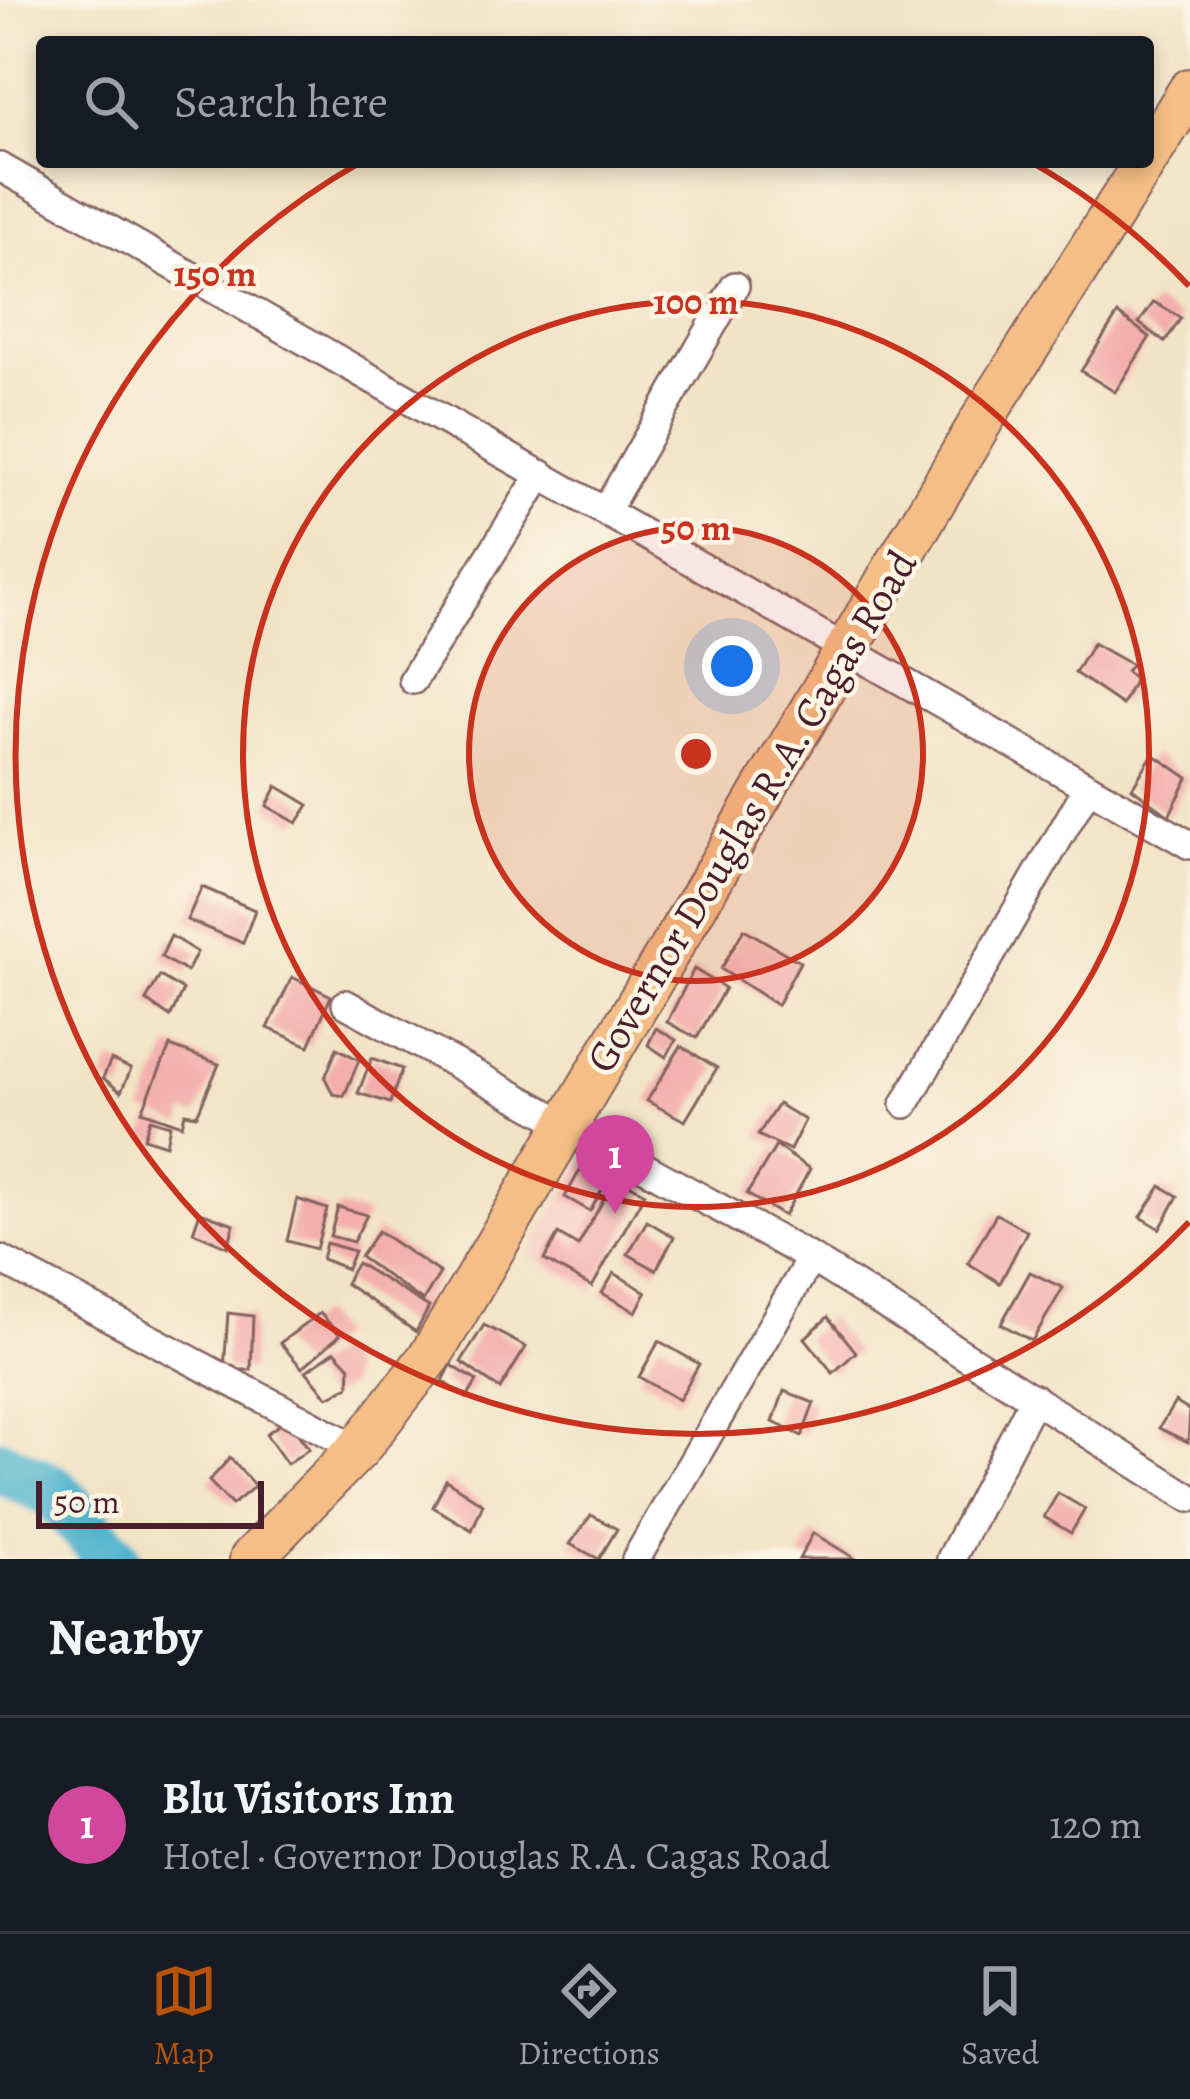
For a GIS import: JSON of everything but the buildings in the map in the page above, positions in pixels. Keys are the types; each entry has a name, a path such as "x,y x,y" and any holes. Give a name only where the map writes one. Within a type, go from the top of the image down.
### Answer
{"main road":[{"name":"Governor Douglas R.A. Cagas Road","path":"1154,146 1190,90"},
{"name":"Governor Douglas R.A. Cagas Road","path":"251,1559 358,1449 431,1355 983,418 1140,168"}],"street":[{"path":"0,166 1190,845"},
{"path":"606,510 735,286"},
{"path":"413,680 541,473"},
{"path":"905,1104 1088,787"},
{"path":"346,1004 811,1258 1190,1498"},
{"path":"636,1559 811,1258"},
{"path":"0,1259 358,1449"},
{"path":"951,1559 1034,1398"}],"shaded area":[{"path":"586,1152 651,1189 593,1292 528,1256"}],"waterway":[{"path":"0,1466 53,1491 114,1559"}],"place":[{"name":"Blu Visitors Inn","path":"615,1214"}]}
